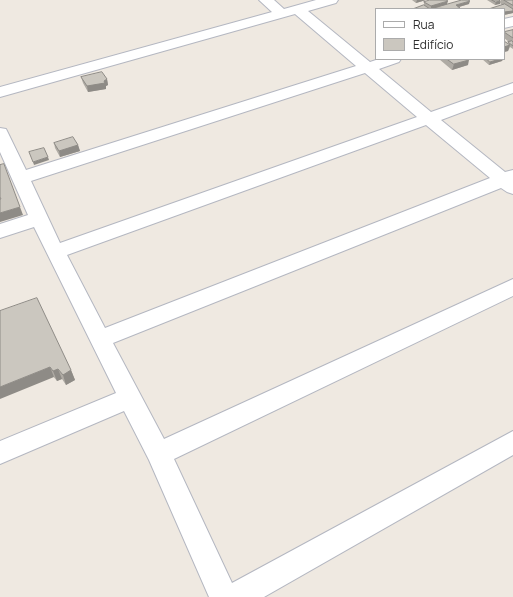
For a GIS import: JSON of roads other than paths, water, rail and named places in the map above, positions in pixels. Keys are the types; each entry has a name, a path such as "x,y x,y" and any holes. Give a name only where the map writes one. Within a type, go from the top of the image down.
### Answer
{"street":[{"path":"266,0 282,14"},
{"path":"0,92 331,0"},
{"path":"297,9 369,67 428,118 510,181"},
{"path":"20,178 391,60"},
{"path":"55,252 513,88"},
{"path":"0,133 55,252 159,454 224,597"},
{"path":"100,339 510,181"},
{"path":"0,231 39,218"},
{"path":"159,454 513,287"},
{"path":"0,453 131,397"},
{"path":"236,597 513,442"}]}
